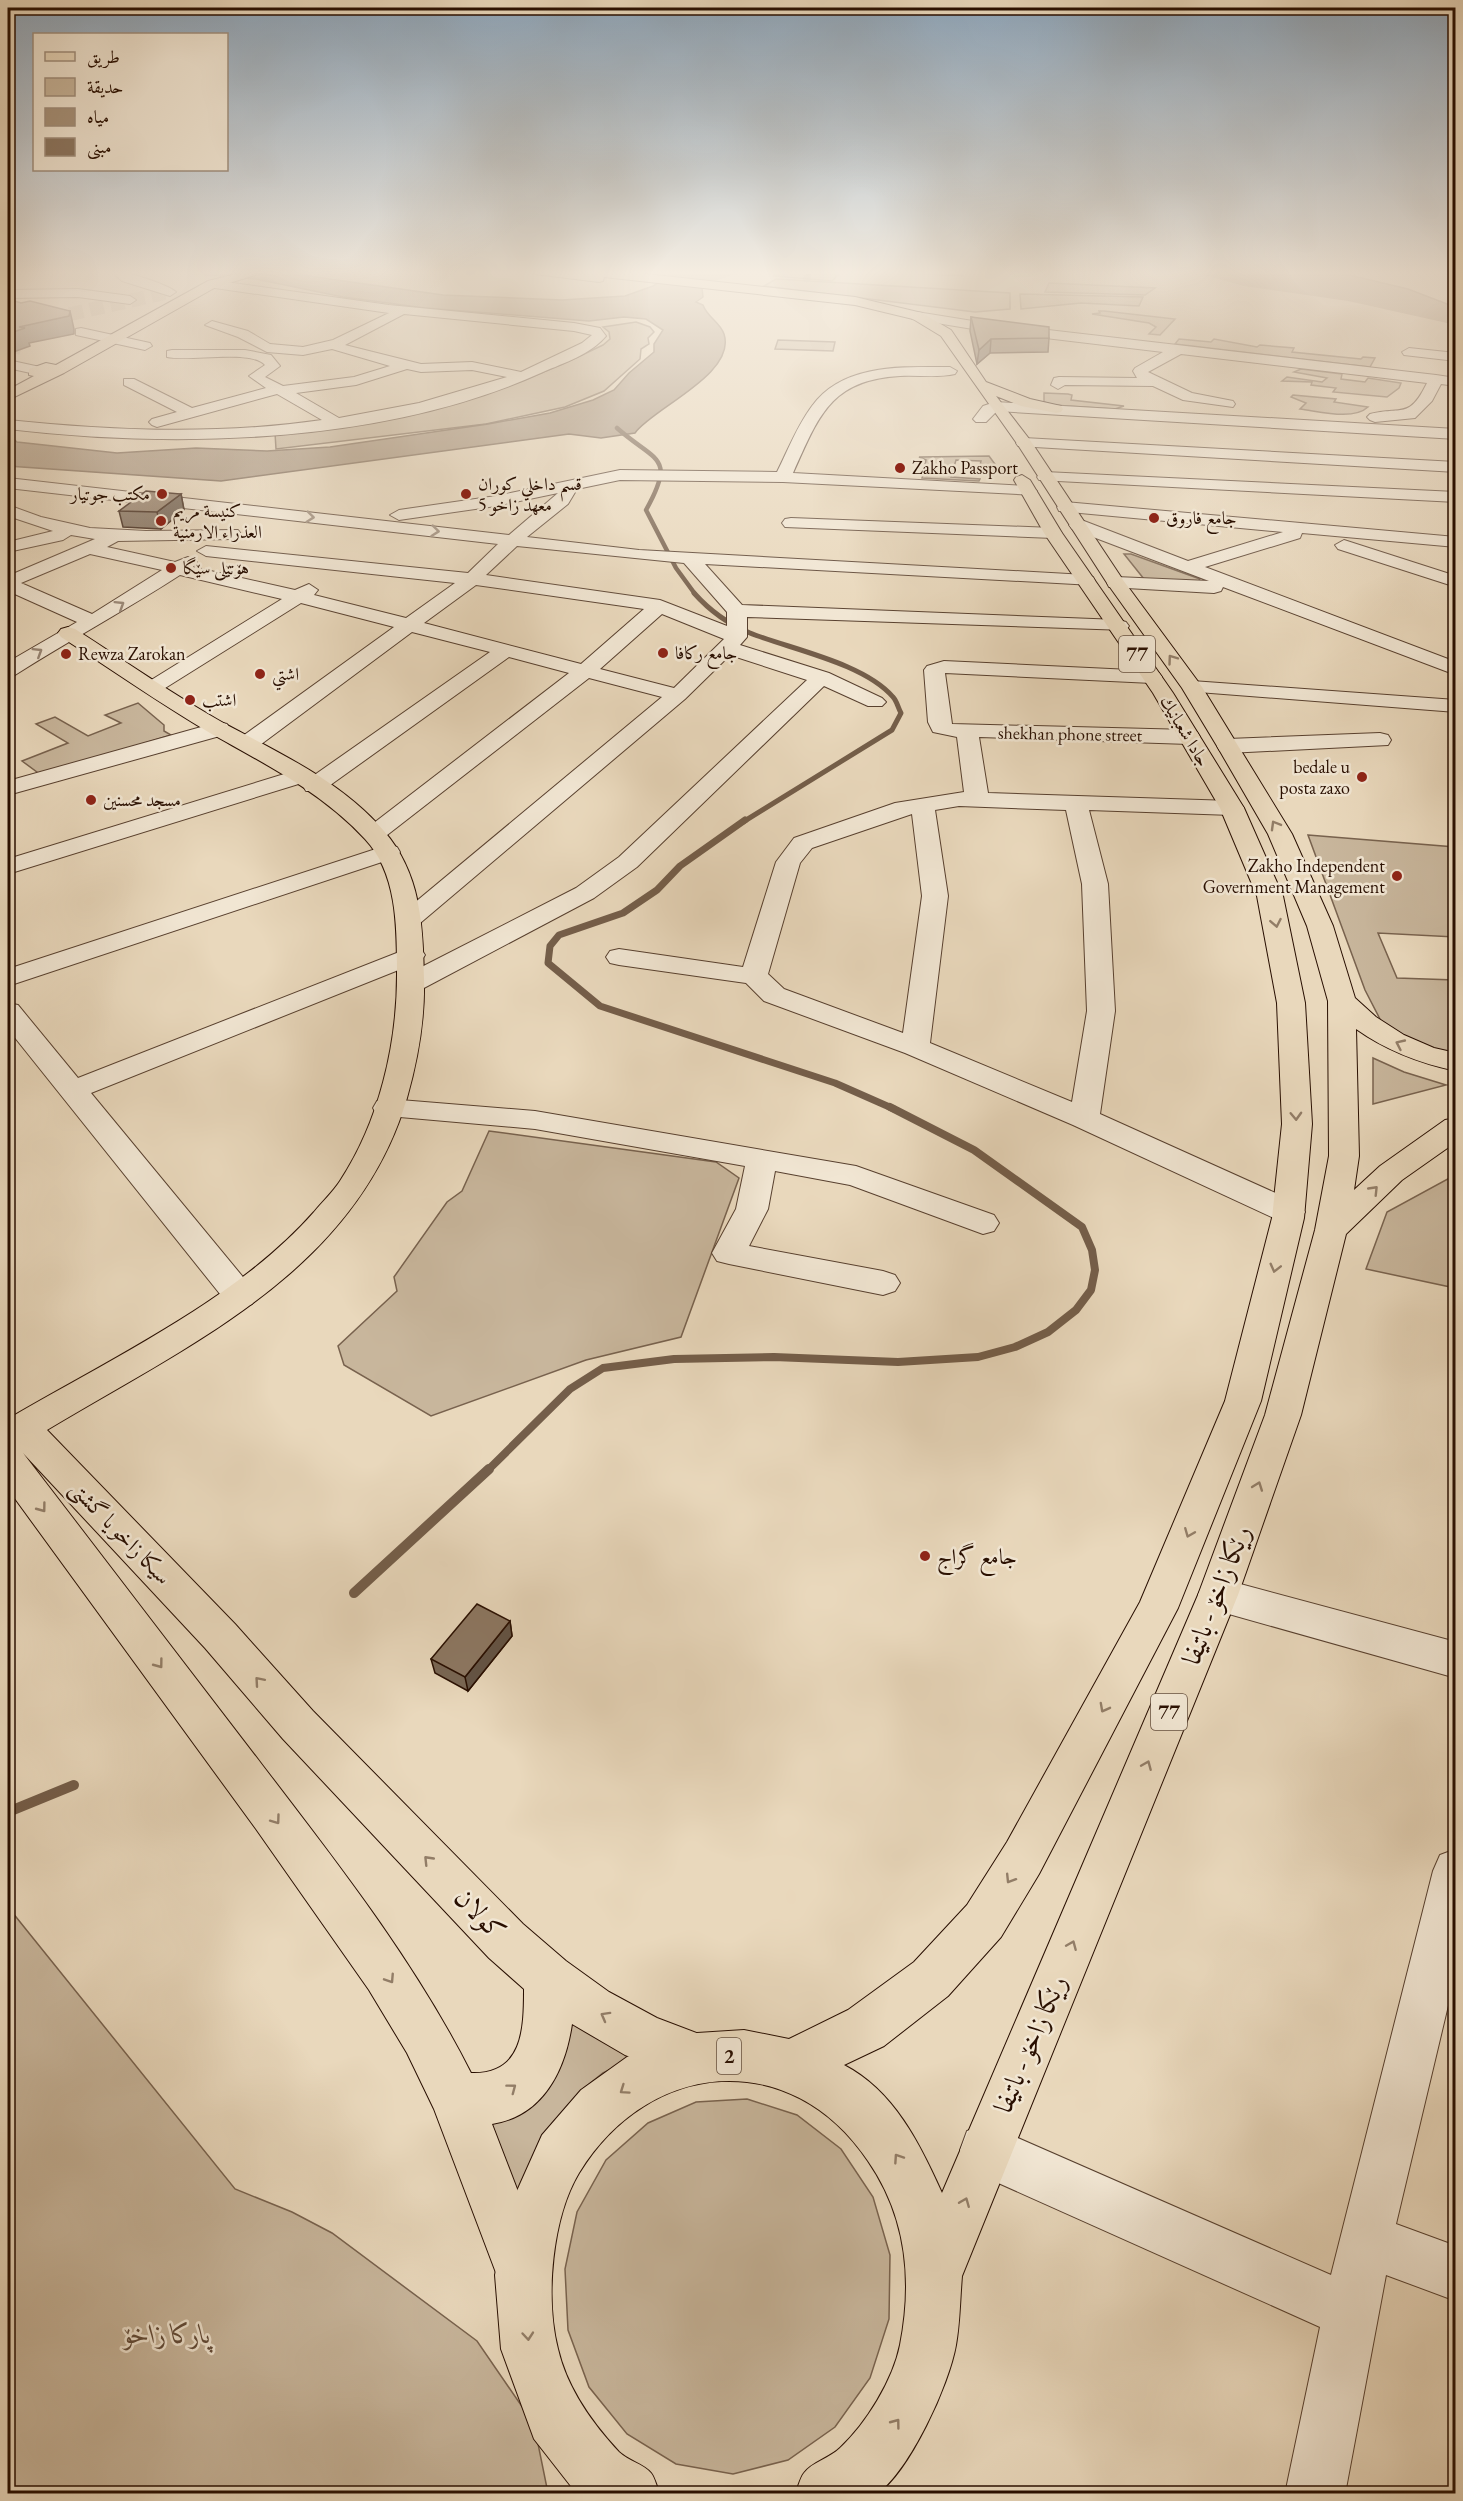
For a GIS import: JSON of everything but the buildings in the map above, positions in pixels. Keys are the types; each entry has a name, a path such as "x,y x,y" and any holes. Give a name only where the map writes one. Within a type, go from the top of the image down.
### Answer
{"main road":[{"path":"8,396 22,387"},
{"name":"جادا شعبانيك","path":"966,387 1024,443 1053,533 1119,626 1232,808 1270,896 1291,1003 1297,1124 1289,1212"},
{"name":"جادا شعبانيك","path":"982,387 993,414"},
{"path":"985,387 1026,403 1056,409"},
{"name":"جادا شعبانيك","path":"1011,465 1065,507 1116,583 1192,687 1285,844 1320,926 1341,999"},
{"path":"81,627 155,686 219,729 248,743 308,781 345,807 381,843 410,919 412,984 406,1043 381,1134 369,1161 331,1216 305,1243 240,1296 12,1442 386,1973 425,2035 456,2098 523,2275"},
{"path":"1341,999 1358,1019 1383,1036 1413,1050 1455,1062"},
{"name":"رێکا زاخۆ - باتیفا","path":"934,2276 1218,1595 1283,1415 1331,1230 1344,1156 1341,999"},
{"path":"1331,1230 1391,1173 1455,1127"},
{"name":"رێکا زاخۆ - باتیفا","path":"791,2065 866,2028 932,1979 984,1921 1023,1858 1158,1608 1173,1573 1243,1401 1289,1212"},
{"name":"سیکا زاخو یا گشتى","path":"12,1442 220,1636 298,1725"},
{"name":"كولان","path":"298,1725 506,1941 549,1978 592,2009 643,2037 697,2058"},
{"path":"456,2098 477,2100 506,2094 527,2076 542,2048 548,2022 549,1978"},
{"name":"2","path":"610,2487 555,2418 529,2349 523,2275 535,2211 561,2154 598,2108 645,2075 697,2058 744,2055 791,2065 835,2088 873,2122 903,2166 925,2218 934,2276 928,2346 904,2413 846,2485"}],"street":[{"path":"138,387 191,413"},
{"path":"275,387 334,422"},
{"path":"61,431 91,418 143,424 281,390 308,387"},
{"path":"8,425 130,435 212,434 334,422 443,401 494,387"},
{"path":"783,477 817,408 828,394 841,387"},
{"path":"1164,387 1204,400 1298,413 1396,417 1410,415 1417,410 1433,387"},
{"path":"1115,407 1169,410 1179,408 1182,394"},
{"path":"993,414 1056,409 1455,434"},
{"path":"993,414 1155,416"},
{"path":"130,435 143,424"},
{"path":"356,521 496,501 620,475 783,477 1366,493 1454,498 1448,467 1425,432"},
{"path":"1024,443 1448,467"},
{"path":"1356,461 1366,493"},
{"path":"8,498 16,484 639,555 1084,578"},
{"path":"248,743 410,627 471,579 513,540 562,500 571,485"},
{"path":"1102,510 1108,502 1117,500 1316,512"},
{"path":"1065,507 1455,542"},
{"path":"8,510 66,531 114,537 232,534"},
{"path":"8,671 206,551 263,512"},
{"path":"791,523 1053,533"},
{"path":"1078,525 1454,668"},
{"path":"155,686 300,597 393,526"},
{"path":"1187,567 1303,530 1455,582"},
{"path":"8,547 57,536 66,531"},
{"path":"8,583 114,537"},
{"path":"89,548 300,597 678,694"},
{"path":"206,551 471,579 660,606 736,629 821,678 855,691 875,702"},
{"path":"691,558 736,629"},
{"path":"8,583 81,627"},
{"path":"1116,583 1243,588"},
{"path":"8,978 381,843 660,606"},
{"path":"410,919 678,694 736,629 1119,626"},
{"path":"8,867 308,781 505,651"},
{"path":"977,800 959,730 941,727 939,722 934,670 939,668 1152,677"},
{"path":"412,984 585,893 628,862 821,678"},
{"path":"1192,687 1455,706"},
{"path":"18,778 219,729"},
{"name":"shekhan phone street","path":"959,730 1189,737"},
{"path":"1228,746 1380,740"},
{"path":"754,976 788,862 803,843 903,808 959,799 1232,808"},
{"path":"1076,804 1095,884 1101,1011 1084,1118"},
{"path":"915,1047 935,896 923,805"},
{"path":"70,1091 411,955"},
{"path":"619,957 754,976 774,995 915,1047 1084,1118 1289,1212"},
{"path":"8,1011 70,1091 240,1296"},
{"path":"388,1108 535,1120 856,1176 983,1223"},
{"path":"762,1159 752,1209 729,1253 883,1283"},
{"path":"1218,1595 1455,1660"},
{"path":"1315,2493 1365,2240 1452,1900"},
{"path":"986,2150 1351,2312"},
{"path":"1365,2240 1455,2274"}],"green space":[{"path":"507,387 609,387 604,391 565,407 486,424 276,449 275,433 413,413"},
{"path":"1325,387 1400,387 1387,397 1333,392 1336,388"},
{"path":"1044,393 1068,394 1072,395 1071,400 1124,406 1115,409 1053,405 1044,402"},
{"path":"1293,395 1336,399 1334,402 1368,407 1354,414 1300,409 1306,403 1291,397"},
{"path":"989,456 1000,471 979,470 981,461 956,460 951,477 980,479 979,481 922,478 926,460 919,457"},
{"path":"1124,554 1131,554 1200,579 1198,582 1144,579"},
{"path":"138,703 164,725 164,731 171,735 41,775 22,761 68,743 36,724 55,717 88,736 121,723 105,715"},
{"path":"1308,835 1455,847 1455,937 1378,933 1397,978 1455,980 1455,1058 1419,1047 1382,1023 1365,990"},
{"path":"1373,1058 1404,1072 1446,1085 1373,1104"},
{"path":"489,1131 716,1162 739,1178 681,1337 586,1360 431,1416 344,1365 338,1346 397,1291 394,1277 447,1202 462,1191"},
{"path":"1455,1175 1455,1288 1366,1269 1387,1212"},
{"name":"پارکا زاخۆ","path":"8,1907 235,2189 292,2212 332,2233 477,2341 534,2424 548,2493 8,2493"},
{"path":"563,2006 639,2056 603,2073 583,2089 521,2202 481,2112"},
{"path":"747,2099 797,2115 841,2149 873,2197 890,2255 889,2319 870,2378 835,2427 788,2460 733,2474 676,2464 627,2434 589,2387 568,2330 565,2269 577,2212 606,2160 648,2123 696,2102"}],"water":[{"path":"617,387 694,387 635,433 601,438 569,434 221,481 8,466 8,434 17,442 117,453 196,448 267,451 330,447 550,413 593,400"}],"waterway":[{"path":"617,428 657,461 660,479 646,510 676,568 695,594"},
{"path":"694,593 706,606 742,629 826,658 864,675 880,685 896,700 901,713 892,730 743,822"},
{"path":"745,820 680,866 657,890 623,913 559,935 550,946 548,963 600,1006 835,1083 893,1109"},
{"path":"488,1470 570,1389 603,1368 674,1359 774,1357 898,1362 978,1357 1015,1347 1048,1332 1076,1310 1091,1290 1095,1270 1092,1250 1082,1227 974,1150 893,1109"},
{"path":"354,1593 489,1469"},
{"path":"8,1812 74,1785"}],"place":[{"name":"Zakho Passport","path":"900,468"},
{"name":"مکتب جوتیار","path":"162,494"},
{"name":"قسم داخلي كوران معهد زاخو 5","path":"466,494"},
{"name":"جامع فاروق","path":"1154,518"},
{"name":"كنيسة مريم العذراء الارمنية","path":"161,521"},
{"name":"هۆتێلی سێگا","path":"171,568"},
{"name":"جامع ركافا","path":"663,653"},
{"name":"Rewza Zarokan","path":"66,654"},
{"name":"اشتي","path":"260,674"},
{"name":"اشتب","path":"190,700"},
{"name":"bedale u posta zaxo","path":"1362,777"},
{"name":"مسجد محسنين","path":"91,800"},
{"name":"Zakho Independent Government Management","path":"1397,876"},
{"name":"جامع گراج","path":"925,1556"}]}
